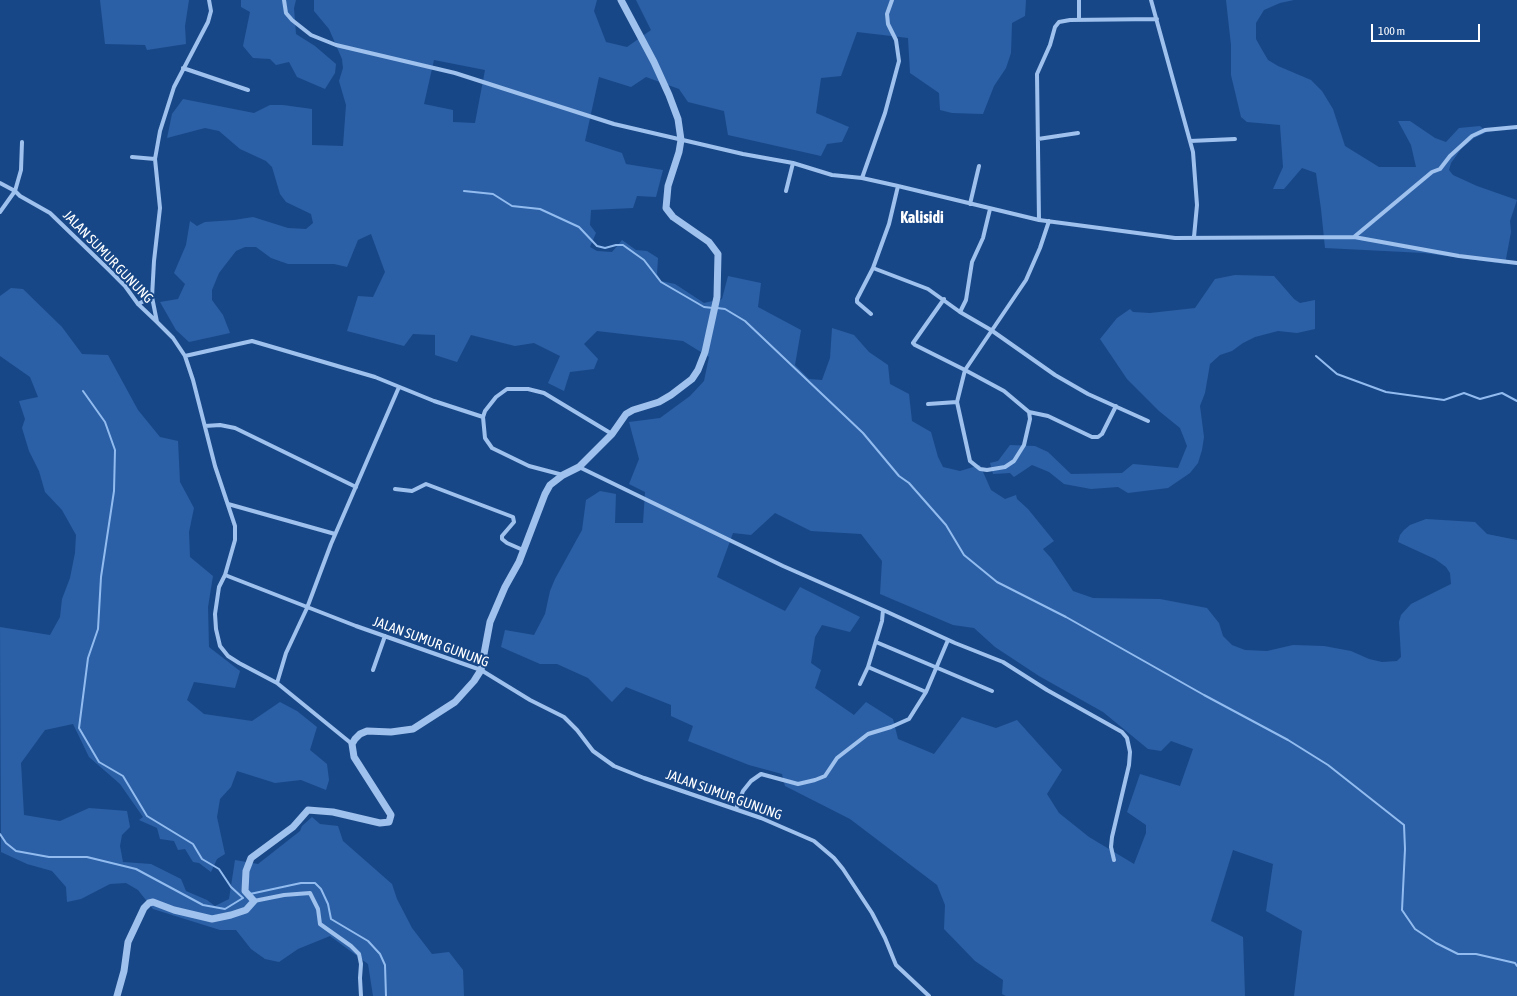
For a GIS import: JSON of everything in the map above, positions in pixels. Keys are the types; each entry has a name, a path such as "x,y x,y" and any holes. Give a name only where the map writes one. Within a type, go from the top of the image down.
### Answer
{"street":[{"name":"JALAN SUMUR GUNUNG","path":"157,322 152,297 154,261 160,208 155,159 167,104 183,68 208,22 211,12 209,0"},
{"path":"284,0 286,13 311,35 336,45 455,73 614,124 743,154 793,163 832,175 862,178 898,186 1039,220 1049,220 1130,233 1175,238 1354,238 1459,256 1517,263"},
{"path":"352,744 360,734 366,731 391,732 419,727 455,702 474,681 481,670 490,622 523,550 547,490 564,475 579,467 612,434 626,414 633,410 659,402 692,379 705,352 718,297 718,262 716,250 709,242 673,217 666,208 668,186 679,152 681,140 678,119 669,95 621,0"},
{"path":"862,178 885,113 899,61 896,40 888,24 887,14 892,0"},
{"path":"1079,0 1079,19"},
{"path":"1151,0 1190,141 1196,183 1197,205 1194,237"},
{"path":"1039,220 1037,70 1048,51 1057,23 1079,19 1157,20"},
{"path":"183,68 248,90"},
{"path":"1354,238 1432,172 1440,169 1450,156 1472,136 1485,130 1517,127"},
{"path":"1038,139 1078,133"},
{"path":"1190,141 1236,139"},
{"path":"0,212 15,191 20,170 22,142"},
{"path":"132,157 155,159"},
{"path":"786,191 793,163"},
{"path":"970,204 979,166"},
{"name":"JALAN SUMUR GUNUNG","path":"0,184 15,191 20,196 50,214 121,282 138,304 173,338 185,356 215,466 235,526 236,540 225,575 307,608 481,670 530,700 564,717 577,730 593,751 614,766 644,778 761,818 814,841 834,858 872,913 885,938 896,966 930,996"},
{"path":"871,314 857,302 857,299 873,268 889,224 898,186"},
{"path":"960,312 966,300 972,262 983,238 990,209"},
{"path":"1029,412 1030,419 1024,445 1020,454 1014,461 1004,467 987,470 975,466 970,461 957,402 965,370 1026,280 1040,248 1049,220"},
{"path":"873,268 928,289 944,299 960,312 991,330 1055,375 1088,394 1148,421"},
{"path":"138,304 152,297"},
{"path":"944,299 913,343 915,346 1004,391 1029,412 1048,416 1092,437 1098,437 1104,430 1116,406"},
{"path":"185,356 252,341 375,377 434,401 483,417"},
{"path":"277,683 286,653 307,608 336,534 400,387"},
{"path":"564,475 529,466 492,448 485,438 483,417 485,411 496,397 507,388 518,387 544,393 612,434"},
{"path":"928,404 957,402"},
{"path":"205,426 220,425 235,428 356,487"},
{"path":"579,467 783,566 948,640 1003,662 1047,690 1122,732 1127,738 1130,752 1129,764 1112,837 1111,847 1114,860"},
{"path":"395,489 412,492 426,484 513,517 514,522 502,540 523,550"},
{"path":"228,504 336,534"},
{"path":"225,575 219,587 215,614 216,629 220,646 228,656 277,683 352,744 354,757 391,815 389,822 380,823 333,812 308,810 293,827 251,858 246,871 245,891 252,900"},
{"path":"860,684 868,667 876,642 882,621 883,610"},
{"path":"373,670 385,636"},
{"path":"736,809 742,791 751,781 761,774 798,784 825,776 837,758 868,734 891,728 909,719 926,692 948,640"},
{"path":"876,642 992,691"},
{"path":"868,667 926,692"},
{"path":"252,900 310,893 318,909 320,924 351,946 359,954 361,964 361,996"},
{"path":"117,996 124,971 128,942 144,908 149,903 153,902 174,910 212,919 231,916 246,910 252,900"}],"shaded area":[{"path":"100,0 189,0 185,26 186,44 147,50 145,45 105,44"},
{"path":"241,0 296,0 294,8 296,34 315,46 336,64 335,73 325,89 297,77 289,62 276,65 270,59 253,58 243,46 250,12 241,7"},
{"path":"314,0 597,0 594,11 606,42 627,47 651,30 636,0 1026,0 1025,16 1012,23 1011,53 1006,68 994,86 983,114 952,113 940,110 939,93 910,73 908,38 857,32 841,76 821,78 816,113 849,127 842,142 827,144 821,156 728,135 724,111 688,102 679,89 646,77 631,87 599,77 585,141 622,153 626,164 663,170 656,197 637,196 633,208 591,210 590,225 596,233 590,247 597,251 612,252 622,240 636,250 647,251 658,258 657,274 661,281 675,284 704,303 722,299 728,276 761,283 758,307 801,330 795,365 809,379 822,380 830,358 832,328 854,335 869,352 888,365 890,384 909,394 912,421 931,432 938,457 943,467 960,471 980,465 991,490 1005,499 1016,495 1017,499 1028,509 1054,541 1043,549 1051,558 1073,591 1093,598 1160,599 1207,608 1219,623 1223,636 1232,645 1245,650 1267,651 1293,645 1324,646 1351,651 1369,659 1382,662 1397,661 1401,657 1399,622 1401,615 1411,604 1451,584 1450,573 1446,567 1435,559 1398,542 1400,535 1404,530 1410,525 1426,519 1475,522 1487,534 1517,540 1517,996 1294,996 1302,931 1266,911 1273,864 1233,850 1211,921 1243,937 1245,996 1006,996 1002,994 1003,980 975,961 944,929 945,905 937,885 850,819 785,786 782,774 749,765 688,741 693,726 671,716 671,705 626,687 612,702 588,678 557,664 540,664 501,647 505,630 534,635 545,614 550,591 555,579 582,530 586,500 600,491 616,494 615,523 643,523 645,492 629,484 639,459 629,422 660,418 690,396 704,381 709,357 683,341 597,331 584,344 598,359 594,369 570,372 564,391 548,383 560,356 534,343 515,346 471,335 457,362 435,355 435,335 413,334 404,346 347,331 358,296 373,297 385,272 371,234 358,240 347,267 334,264 288,264 271,258 256,247 245,247 236,251 219,273 212,290 212,300 223,315 230,333 189,342 176,330 160,302 178,299 185,284 174,273 186,245 190,221 197,226 205,222 253,217 288,228 306,229 313,223 311,214 286,202 280,194 272,167 266,161 240,149 219,131 205,128 167,138 172,114 183,99 254,113 270,105 283,105 312,109 312,145 343,146 346,105 339,81 343,68 342,59 329,29 314,11","holes":["434,60 485,70 475,123 453,122 453,110 424,104","775,513 811,531 861,534 882,561 880,594 953,625 974,628 995,647 1039,676 1103,712 1148,749 1161,751 1171,741 1193,749 1180,786 1140,774 1127,812 1146,825 1146,833 1134,864 1089,837 1059,813 1047,794 1062,770 1017,720 996,728 962,717 934,754 898,739 893,719 866,702 854,715 815,688 821,670 811,663 815,637 822,625 850,632 860,617 800,587 785,611 717,577 733,533 751,535"]},
{"path":"1226,0 1294,0 1280,3 1264,10 1256,23 1256,39 1268,60 1278,66 1311,80 1322,91 1333,109 1345,146 1379,167 1416,167 1411,145 1398,121 1410,121 1435,138 1446,142 1459,128 1480,126 1487,132 1474,138 1461,149 1451,163 1449,170 1453,175 1477,186 1517,200 1510,221 1511,232 1505,264 1424,253 1325,248 1316,173 1302,168 1284,189 1273,189 1283,167 1280,125 1247,122 1241,117 1231,75 1231,45"},
{"path":"1235,275 1274,276 1294,299 1300,303 1315,300 1315,329 1297,333 1278,331 1255,337 1232,351 1220,355 1210,364 1205,393 1200,406 1204,437 1202,450 1198,463 1190,473 1168,488 1128,493 1118,487 1091,489 1064,484 1049,472 1032,465 1014,477 1010,473 993,474 990,463 998,461 1010,445 1035,446 1048,452 1071,474 1122,473 1133,464 1178,468 1187,446 1180,428 1159,411 1127,379 1100,339 1117,318 1130,309 1133,312 1150,313 1195,308 1215,279"},
{"path":"11,288 23,289 62,327 82,354 108,355 138,410 160,437 178,441 180,482 194,508 189,532 190,557 213,576 208,607 209,647 240,671 235,688 194,682 187,700 204,714 252,721 280,702 297,711 317,727 310,750 327,764 329,780 326,790 301,780 275,783 237,771 231,787 220,799 217,817 225,854 217,859 211,872 199,863 193,862 185,849 178,850 174,841 160,839 157,828 139,820 143,817 120,784 89,757 73,724 45,730 21,763 24,815 60,821 89,808 127,811 130,827 122,835 120,846 123,862 151,864 181,879 186,891 207,900 215,906 229,899 235,860 258,864 300,831 302,826 312,817 320,824 338,826 343,841 392,884 397,899 412,928 432,954 449,952 463,970 464,996 373,996 368,964 330,936 298,949 279,962 265,959 251,949 236,930 220,930 153,909 138,890 126,883 110,884 81,899 67,902 66,887 52,871 27,864 1,852 0,627 50,635 60,617 62,599 70,578 75,553 76,535 62,510 45,492 39,471 29,451 22,428 25,419 19,401 38,397 30,377 0,356 0,296"}],"waterway":[{"path":"464,191 493,194 512,206 540,209 579,227 597,246 605,248 623,245 644,260 661,282 704,307 713,308"},
{"path":"717,308 725,309 745,321 863,433 899,476 909,483 946,525 964,555 997,582 1066,617 1204,695 1288,740 1328,765 1404,825 1405,849 1402,910 1415,929 1436,943 1458,954 1476,954 1515,963 1517,966"},
{"path":"1316,356 1337,374 1386,392 1444,400 1464,393 1480,399 1502,393 1517,401"},
{"path":"83,391 105,422 115,450 114,491 101,577 98,629 88,658 79,728 99,762 123,776 147,816 193,844 202,859 219,869 231,887 243,898"},
{"path":"0,834 6,843 16,851 49,857 87,857 136,869 203,905 225,909 243,898"},
{"path":"250,894 301,883 315,883 321,889 328,904 331,919 368,941 380,954 385,965 386,996"}],"district":[{"name":"Kalisidi","path":"922,218"}]}
